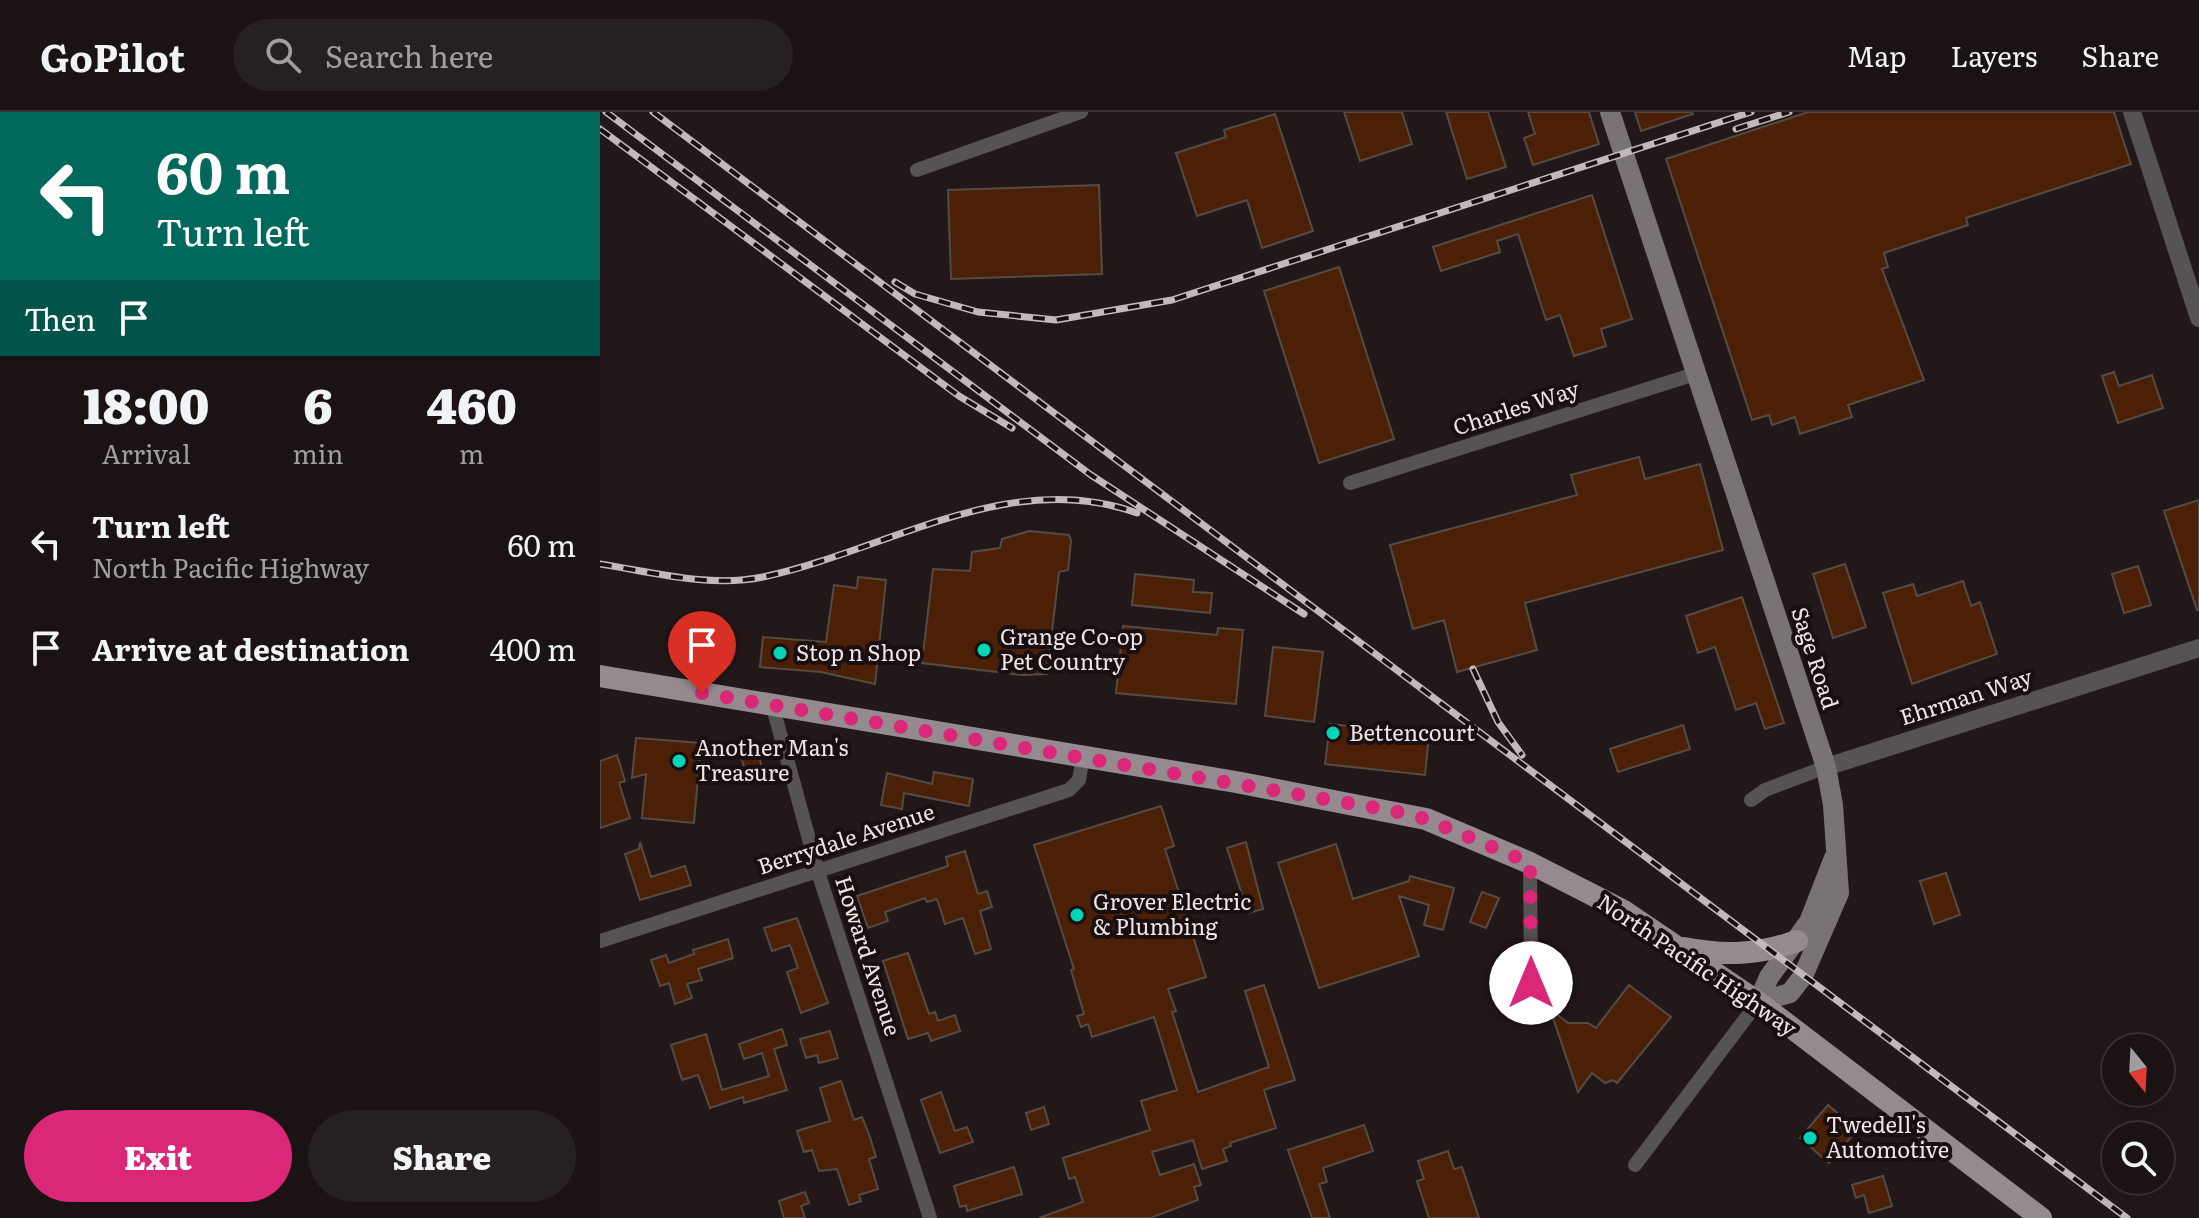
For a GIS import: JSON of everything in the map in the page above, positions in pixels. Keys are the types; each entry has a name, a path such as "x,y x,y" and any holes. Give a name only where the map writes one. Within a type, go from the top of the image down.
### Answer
{"main road":[{"name":"Sage Road","path":"1610,112 1826,767 1839,893 1803,976 1790,993 1758,1002"},
{"name":"North Pacific Highway","path":"600,676 1083,756 1426,819 1530,863 1624,911 1758,1002 2041,1218"},
{"path":"1758,1002 1769,977 1797,941 1818,903 1836,855"},
{"path":"1675,946 1712,954 1750,954 1797,941"}],"street":[{"path":"917,170 1081,112"},
{"path":"2132,112 2199,318"},
{"name":"Charles Way","path":"1350,483 1695,374"},
{"name":"Ehrman Way","path":"1751,800 1776,785 1826,767 2199,648"},
{"name":"Howard Avenue","path":"772,704 818,872 930,1218"},
{"name":"Berrydale Avenue","path":"600,941 1069,790 1079,780 1083,756"},
{"path":"1530,863 1531,983"},
{"path":"1635,1165 1758,1002"}],"building":[{"path":"1344,112 1402,112 1412,144 1360,161"},
{"path":"1446,112 1488,112 1506,167 1467,179"},
{"path":"1528,112 1589,112 1599,144 1533,165 1524,138 1535,134"},
{"path":"1635,112 1692,112 1693,114 1641,131"},
{"path":"1808,112 2114,112 2131,164 1966,218 1968,225 1884,253 1888,267 1882,269 1924,380 1848,405 1852,417 1800,434 1795,417 1772,425 1769,415 1752,420 1666,159"},
{"path":"1275,114 1313,231 1262,248 1247,200 1197,216 1176,153 1226,137 1224,130"},
{"path":"1099,185 1102,274 951,279 948,190"},
{"path":"1592,195 1632,319 1601,329 1606,346 1574,356 1560,315 1546,320 1518,234 1497,241 1500,252 1441,271 1433,247"},
{"path":"1339,267 1394,439 1319,463 1264,291"},
{"path":"2114,372 2119,386 2152,375 2163,408 2118,423 2102,376"},
{"path":"1639,457 1645,479 1700,464 1723,550 1525,603 1537,650 1457,672 1444,620 1413,629 1390,545 1577,495 1571,475"},
{"path":"2199,500 2199,610 2197,610 2164,511"},
{"path":"1029,531 1069,535 1071,541 1068,570 1059,572 1047,674 1023,675 922,663 933,569 970,571 972,552 1000,548 1002,539"},
{"path":"1845,564 1866,627 1833,638 1813,574"},
{"path":"2138,566 2151,605 2124,613 2112,574"},
{"path":"1135,574 1194,580 1193,592 1212,593 1210,613 1132,605"},
{"path":"858,577 886,580 875,684 821,672 760,667 763,637 826,642 834,585 857,588"},
{"path":"1963,581 1971,606 1980,602 1997,654 1912,684 1883,593 1913,584 1917,596"},
{"path":"1742,597 1784,723 1765,729 1756,703 1736,710 1715,647 1698,653 1686,616"},
{"path":"1123,626 1217,635 1218,628 1243,630 1236,704 1116,693"},
{"path":"703,638 727,642 723,659 700,655"},
{"path":"1273,647 1323,652 1314,722 1265,716"},
{"path":"1330,724 1429,735 1425,775 1325,764"},
{"path":"1683,725 1690,749 1618,772 1610,749"},
{"path":"636,738 701,743 694,823 642,818 646,774 632,778"},
{"path":"753,738 762,767 746,772 736,744"},
{"path":"617,755 625,781 619,783 630,818 600,828 600,761"},
{"path":"934,772 973,779 969,806 904,793 902,809 881,805 887,773 932,784"},
{"path":"1161,806 1174,846 1165,849 1206,977 1168,989 1176,1011 1172,1012 1198,1092 1269,1067 1245,991 1264,985 1295,1080 1264,1090 1276,1128 1230,1143 1231,1146 1223,1149 1227,1161 1202,1169 1193,1140 1152,1152 1160,1175 1194,1164 1201,1185 1194,1187 1198,1200 1150,1218 1039,1218 1083,1202 1075,1177 1069,1179 1063,1158 1150,1130 1141,1101 1177,1090 1154,1017 1092,1037 1088,1024 1081,1027 1077,1016 1084,1014 1071,970 1074,969 1034,845"},
{"path":"640,842 651,877 685,866 691,885 640,900 625,854 639,849"},
{"path":"1246,842 1263,909 1248,913 1227,848"},
{"path":"1336,844 1353,899 1409,881 1410,876 1454,888 1443,930 1424,925 1429,905 1399,896 1419,956 1319,988 1278,863"},
{"path":"965,851 978,894 987,891 992,907 980,911 991,949 975,954 963,918 945,924 937,899 927,902 925,898 885,912 888,921 868,928 857,896 948,866 946,857"},
{"path":"1946,873 1960,915 1934,924 1920,881"},
{"path":"1482,892 1499,898 1486,928 1470,922"},
{"path":"797,918 828,1003 801,1013 787,972 798,968 790,945 772,951 764,928"},
{"path":"728,939 733,958 698,969 702,980 687,984 692,998 675,1004 669,983 660,986 651,960 666,955 669,963 694,954 693,950"},
{"path":"908,953 929,1014 935,1012 938,1021 955,1015 960,1031 931,1041 928,1033 908,1039 883,961"},
{"path":"1629,985 1671,1017 1617,1083 1613,1080 1605,1083 1592,1073 1578,1092 1550,1009 1568,1023 1588,1023 1596,1028"},
{"path":"782,1029 787,1045 774,1049 787,1090 744,1103 743,1097 710,1108 698,1075 682,1080 671,1045 706,1034 722,1090 769,1076 762,1053 744,1059 739,1044"},
{"path":"830,1031 838,1058 819,1063 817,1055 806,1058 800,1039"},
{"path":"841,1081 854,1120 862,1117 876,1157 869,1159 878,1189 859,1195 861,1201 849,1205 837,1169 819,1171 812,1150 804,1152 797,1131 830,1121 820,1088"},
{"path":"941,1092 955,1131 967,1127 973,1142 940,1153 921,1100"},
{"path":"1828,1105 1857,1130 1829,1163 1800,1138"},
{"path":"1044,1107 1049,1124 1031,1130 1026,1113"},
{"path":"1364,1125 1373,1151 1323,1168 1327,1182 1319,1184 1330,1218 1312,1218 1288,1150"},
{"path":"1448,1151 1454,1169 1462,1167 1479,1218 1429,1218 1417,1181 1424,1179 1418,1161"},
{"path":"1014,1167 1022,1194 967,1211 966,1205 960,1207 954,1186"},
{"path":"1883,1176 1892,1206 1869,1213 1864,1195 1856,1198 1852,1185"},
{"path":"805,1192 809,1203 801,1206 805,1218 784,1218 779,1201"}],"railway":[{"path":"606,112 1091,475 1304,614"},
{"path":"653,112 2127,1218"},
{"path":"895,282 915,294 978,312 1056,320 1172,300 1751,112"},
{"path":"1736,129 1789,112"},
{"path":"600,129 959,396 1012,428"},
{"path":"600,564 681,578 743,580 809,565 948,518 995,506 1042,500 1089,501 1137,513"},
{"path":"1473,669 1498,722 1522,755"}],"place":[{"name":"Grange Co-op Pet Country","path":"984,650"},
{"name":"Stop n Shop","path":"780,653"},
{"name":"Bettencourt","path":"1333,733"},
{"name":"Another Man's Treasure","path":"679,761"},
{"name":"Grover Electric & Plumbing","path":"1077,915"},
{"name":"Twedell's Automotive","path":"1810,1138"}],"route":[{"path":"702,693 1220,779 1426,819 1530,863 1531,983"}]}
